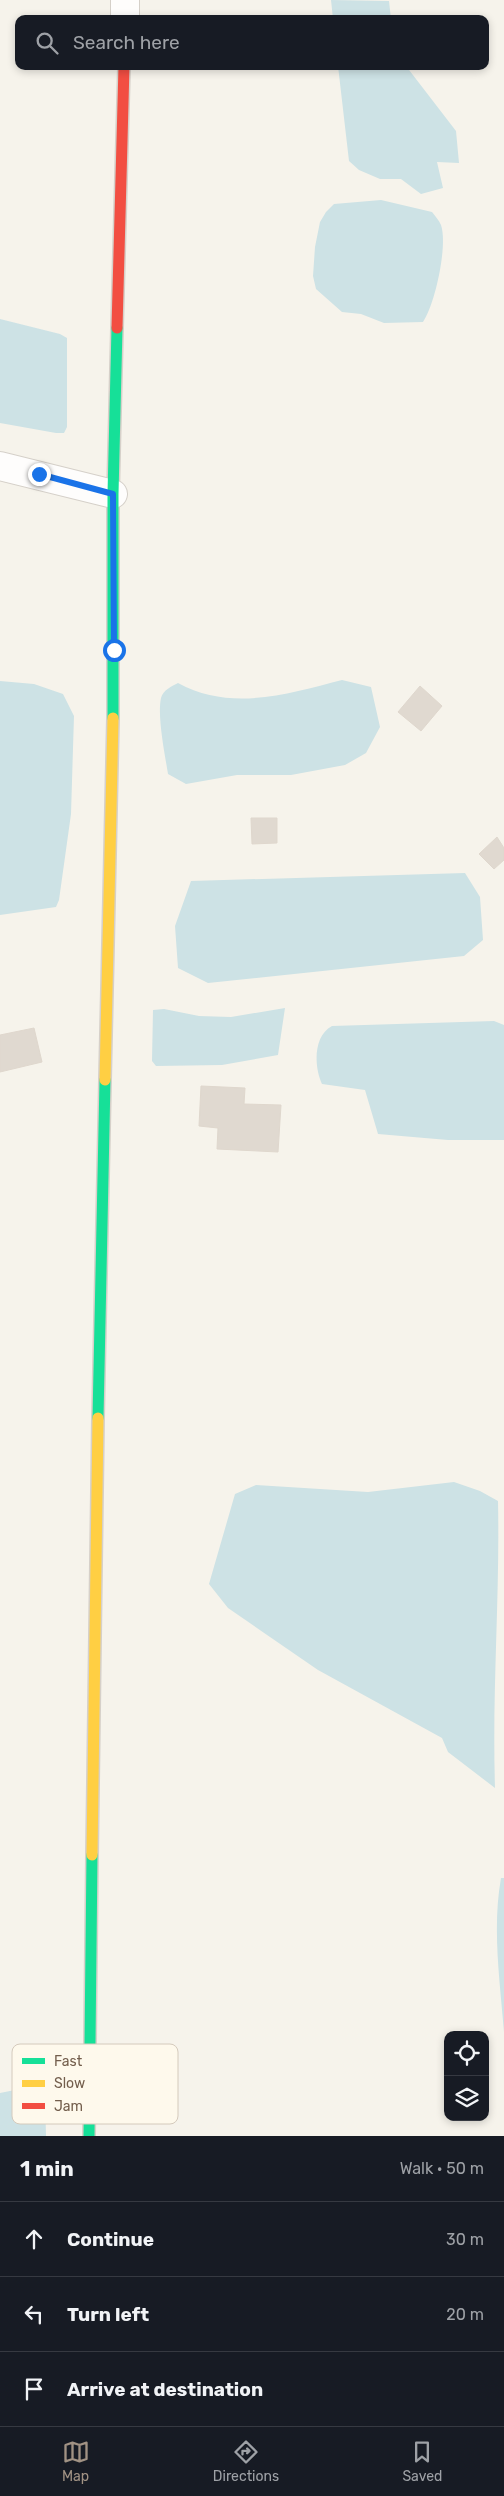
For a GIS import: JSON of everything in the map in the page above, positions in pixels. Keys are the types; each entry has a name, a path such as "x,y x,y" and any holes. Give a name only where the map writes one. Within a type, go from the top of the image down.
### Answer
{"street":[{"path":"125,0 125,15"},
{"path":"90,2044 95,1566 114,650 113,494 124,70"},
{"path":"0,466 113,494"}],"shaded area":[{"path":"331,0 389,1 391,15 333,15"},
{"path":"338,70 409,70 456,131 459,163 437,162 443,188 421,194 401,179 380,179 359,170 349,161"},
{"path":"381,200 432,212 441,225 443,234 442,260 436,289 428,314 423,322 384,323 361,314 342,312 316,289 313,276 315,247 320,222 326,212 334,204"},
{"path":"0,319 60,334 67,338 67,427 64,433 0,423"},
{"path":"342,680 371,687 380,727 366,753 345,765 291,775 237,775 186,784 168,774 162,736 160,706 164,693 173,685 178,683 198,692 218,697 260,698"},
{"path":"0,681 34,684 63,694 74,716 71,814 59,900 56,907 0,915"},
{"path":"465,873 480,897 483,940 464,956 208,983 178,968 175,926 191,881"},
{"path":"285,1008 278,1055 222,1065 156,1066 152,1061 153,1010 164,1009 199,1016 231,1017"},
{"path":"494,1021 504,1025 504,1140 448,1140 378,1134 365,1090 322,1084 319,1077 317,1061 318,1044 321,1037 332,1026"},
{"path":"454,1482 480,1491 498,1501 494,1716 495,1788 448,1752 442,1738 318,1670 228,1608 209,1584 235,1494 256,1485 368,1492"},
{"path":"501,1878 504,1878 504,2032 497,1936 498,1897"},
{"path":"12,2091 12,2124 46,2124 46,2136 0,2136 0,2093"}],"building":[{"path":"420,686 442,706 421,731 398,712"},
{"path":"251,818 277,818 277,843 252,844"},
{"path":"497,837 504,848 504,860 494,869 479,854"},
{"path":"34,1028 42,1062 0,1072 0,1035"},
{"path":"201,1086 245,1088 244,1104 281,1105 278,1152 217,1149 218,1128 199,1126"}],"traffic: fast":[{"path":"113,718 113,494 117,328"},
{"path":"98,1418 105,1080"},
{"path":"90,2044 92,1855"},
{"path":"89,2124 89,2136"}],"traffic: slow":[{"path":"105,1080 113,718"},
{"path":"92,1855 98,1418"}],"traffic: jam":[{"path":"117,328 124,70"}],"route":[{"path":"39,474 113,494 114,650"}]}
